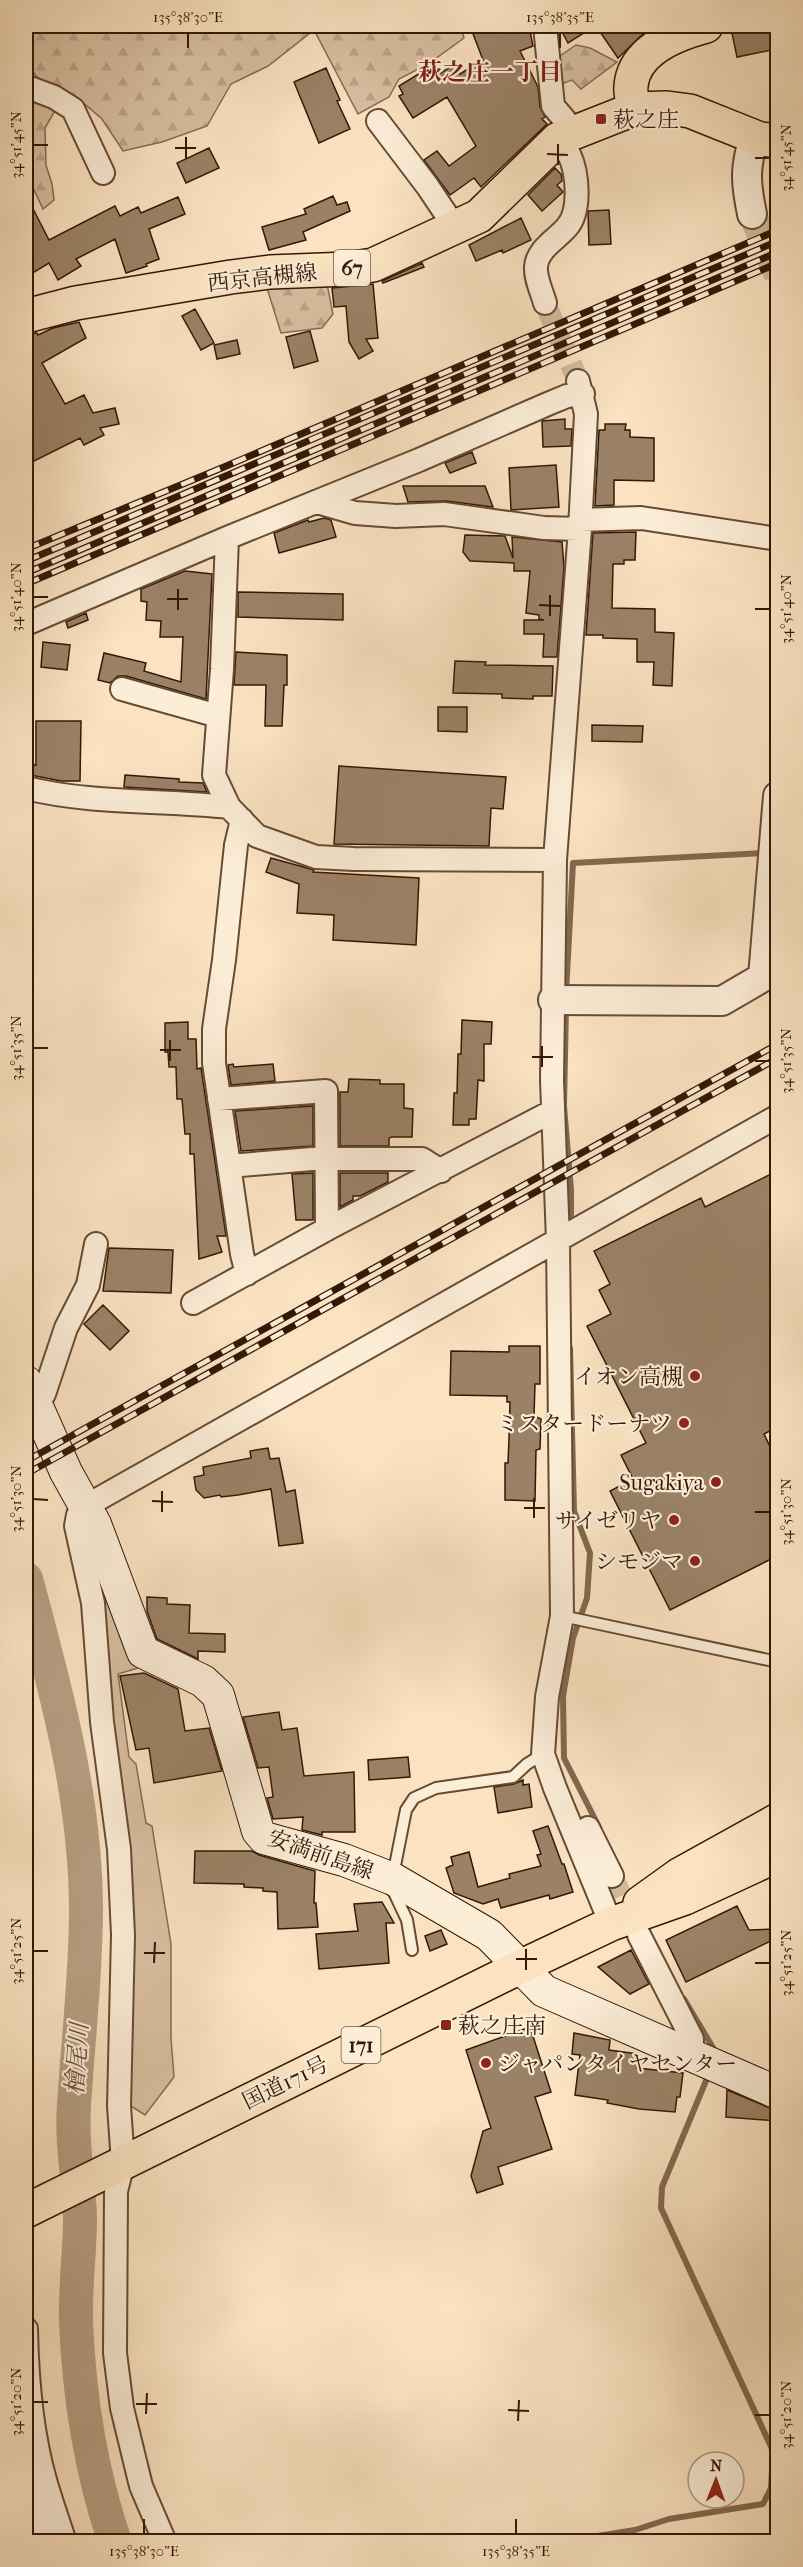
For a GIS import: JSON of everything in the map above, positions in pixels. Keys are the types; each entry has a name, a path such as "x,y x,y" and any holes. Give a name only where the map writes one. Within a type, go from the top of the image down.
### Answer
{"main road":[{"path":"634,109 630,87 635,68 646,55 669,32 706,26"},
{"name":"西京高槻線","path":"26,315 68,304 231,277 270,272 336,270 373,265 456,229 479,216 567,135 634,109 667,108 690,111 766,138"},
{"name":"安満前島線","path":"30,1393 66,1472 86,1506 118,1583 143,1652 202,1681 218,1695 260,1834 272,1842 344,1860 393,1879 489,1935 543,1991 777,2093"},
{"name":"国道171号","path":"625,1929 679,1875 777,1820"},
{"name":"国道171号","path":"34,2207 520,1967 625,1929 777,1855"}],"street":[{"path":"545,26 553,106 567,135 575,177 575,208 569,225 539,254 536,266 545,303"},
{"path":"26,89 54,98 73,109 103,173"},
{"path":"378,121 428,187 456,229"},
{"path":"752,214 746,189 746,168 766,138"},
{"path":"26,624 227,538 476,436 567,396 580,388 586,414 555,861 553,1000 553,1111 558,1241 564,1617 547,1697 543,1754 555,1788 625,1929 692,2039 691,2056"},
{"path":"317,502 355,513 396,516 444,514 544,528 641,518 777,539"},
{"path":"227,538 214,775 235,813 257,836 316,857 555,861"},
{"path":"122,689 218,717"},
{"path":"26,788 45,793 235,813"},
{"path":"553,1000 722,1001 763,977 777,796"},
{"path":"235,813 236,844 214,1029 214,1064 242,1254 248,1274"},
{"path":"219,1099 326,1091 327,1229"},
{"path":"193,1303 327,1229 553,1111"},
{"path":"165,2541 141,2486 122,2408 115,2353 116,2191 123,1935 121,1878 102,1722 91,1587 76,1526 78,1515 86,1506 777,1116"},
{"path":"229,1166 327,1159 422,1159 441,1171"},
{"path":"30,1393 44,1394 66,1328 88,1285 96,1244"},
{"path":"555,1788 581,1815 612,1876"},
{"path":"26,2329 30,2403 45,2478 65,2541"},
{"path":"44,2541 37,2514 45,2478"}],"lane":[{"path":"564,1617 777,1662"},
{"path":"412,1950 407,1920 391,1886 406,1810 414,1798 436,1788 513,1777 543,1754"},
{"path":"26,1793 26,1825"}],"green space":[{"path":"26,26 461,26 464,38 428,64 399,79 389,97 358,114 314,30 268,66 231,84 207,126 162,142 123,151 102,119 75,96 40,82 26,61"},
{"path":"576,45 590,48 617,62 581,89 572,80 559,85 560,56"},
{"path":"30,100 47,101 56,109 45,128 46,165 54,200 43,209 26,173 28,143 26,105"},
{"path":"327,284 333,314 322,328 281,333 266,285"},
{"path":"89,1532 138,1668 118,1674 129,1757 136,1764 146,1823 152,1826 171,1944 171,2038 174,2077 145,2115 126,2103"},
{"path":"26,2433 32,2458 28,2511 36,2541 26,2541"}],"building":[{"path":"470,26 529,26 533,46 520,51 538,87 540,107 545,117 542,119 547,124 481,187 474,178 450,195 424,160 437,151 449,166 476,146 447,97 413,118 399,96 403,94 399,86 420,73 425,82 454,65 460,74 483,60"},
{"path":"559,26 595,26 568,43"},
{"path":"596,26 637,26 643,34 618,58"},
{"path":"769,27 769,31 777,29 777,49 737,57 732,33"},
{"path":"326,68 340,100 337,101 350,129 319,143 294,82"},
{"path":"209,148 219,168 186,183 177,163"},
{"path":"555,168 561,174 562,181 557,185 563,192 542,211 528,195"},
{"path":"26,195 49,240 115,206 120,216 138,207 141,213 178,197 185,214 149,229 159,259 146,264 147,266 126,273 115,239 76,259 81,266 58,280 49,263 26,277"},
{"path":"333,196 337,205 347,202 350,211 303,232 306,240 269,250 262,227 306,214 304,209"},
{"path":"609,210 611,244 589,245 588,211"},
{"path":"521,218 531,240 503,253 502,250 476,261 469,245"},
{"path":"422,263 424,267 383,283 382,281"},
{"path":"373,284 378,338 366,339 373,351 359,359 349,342 346,306 334,307 332,288"},
{"path":"195,309 214,343 201,350 182,316"},
{"path":"79,322 86,338 42,363 65,404 84,395 93,413 115,408 119,424 100,428 104,435 84,445 80,438 26,465 26,334 37,333 38,335 53,328"},
{"path":"310,331 318,361 294,368 286,337"},
{"path":"237,340 240,354 217,359 214,345"},
{"path":"565,419 565,429 572,429 571,446 543,447 542,421"},
{"path":"605,424 626,424 625,430 630,430 630,437 654,438 654,481 614,480 614,505 595,506 599,430 605,430"},
{"path":"472,452 476,463 450,473 445,463"},
{"path":"556,465 559,507 511,510 509,468"},
{"path":"403,486 485,486 493,507 446,501 408,502"},
{"path":"324,518 331,520 336,537 279,553 274,533 308,520 309,522"},
{"path":"636,532 635,560 624,560 624,564 613,564 612,608 655,609 655,632 674,633 672,686 653,685 654,662 637,662 637,639 586,635 593,533"},
{"path":"465,535 505,536 513,558 512,537 562,542 564,567 557,657 543,657 544,634 524,634 524,620 544,620 539,619 539,615 526,613 530,571 514,571 514,563 470,561 463,552"},
{"path":"185,571 212,574 206,699 126,676 118,676 110,683 98,680 104,653 146,663 144,671 181,682 183,637 160,637 161,621 146,620 147,602 141,601 141,589"},
{"path":"238,592 343,594 343,620 238,617"},
{"path":"86,613 88,620 68,628 66,622"},
{"path":"43,642 70,645 67,670 41,667"},
{"path":"236,652 287,655 287,685 284,685 282,726 265,726 266,685 234,685"},
{"path":"455,661 486,662 485,665 553,666 552,696 533,696 533,699 502,698 502,694 453,693"},
{"path":"438,707 467,707 467,732 438,731"},
{"path":"36,721 81,721 80,781 61,781 30,775 31,764 36,765"},
{"path":"592,725 643,726 642,742 592,741"},
{"path":"339,766 506,777 503,809 491,808 489,846 334,844"},
{"path":"125,775 203,783 207,792 124,787"},
{"path":"271,858 314,870 313,872 419,878 416,945 333,940 334,915 297,913 299,884 266,872"},
{"path":"462,1020 492,1022 491,1044 484,1044 484,1081 478,1080 476,1119 469,1119 469,1125 453,1125 458,1054 461,1054"},
{"path":"188,1022 188,1039 196,1039 197,1069 201,1068 226,1236 217,1236 222,1252 199,1259 194,1154 190,1154 190,1134 185,1134 182,1099 177,1099 176,1067 169,1067 168,1052 165,1052 165,1023"},
{"path":"233,1064 234,1067 273,1064 275,1081 231,1085 228,1065"},
{"path":"349,1079 380,1080 380,1084 404,1084 404,1108 413,1109 412,1137 389,1138 389,1146 340,1146 340,1092 348,1092"},
{"path":"313,1106 313,1146 241,1151 235,1111"},
{"name":"イオン高槻","path":"777,1171 777,1427 764,1434 777,1461 777,1556 670,1610 610,1491 633,1479 621,1455 646,1443 587,1326 611,1314 599,1290 610,1284 594,1251 701,1198 705,1207"},
{"path":"313,1173 313,1220 296,1220 292,1174"},
{"path":"340,1173 388,1173 388,1182 360,1196 353,1196 353,1200 340,1207"},
{"path":"109,1248 173,1250 171,1293 103,1291"},
{"path":"103,1305 129,1331 110,1350 84,1324"},
{"path":"509,1346 540,1346 540,1384 535,1384 534,1416 541,1419 540,1449 536,1450 535,1501 505,1500 505,1463 508,1463 510,1402 507,1402 507,1396 450,1395 451,1351 509,1352"},
{"path":"268,1448 270,1459 279,1458 286,1492 295,1490 303,1543 279,1546 271,1489 204,1498 196,1490 194,1477 204,1475 203,1467 251,1458 250,1451"},
{"path":"147,1597 167,1598 167,1604 190,1605 189,1633 225,1634 225,1652 198,1651 198,1659 157,1639 147,1611"},
{"path":"144,1673 178,1689 185,1731 209,1728 222,1771 154,1783 149,1748 136,1750 120,1676"},
{"path":"279,1712 282,1730 297,1728 304,1776 354,1772 355,1832 322,1832 322,1835 302,1830 303,1817 273,1819 267,1798 273,1797 269,1767 258,1768 243,1717"},
{"path":"408,1757 410,1777 369,1780 368,1760"},
{"path":"523,1780 523,1785 529,1784 532,1807 498,1813 494,1787"},
{"path":"548,1826 573,1892 550,1899 549,1895 501,1908 498,1899 483,1904 454,1893 446,1868 453,1865 451,1857 469,1852 478,1887 510,1878 509,1874 541,1866 537,1855 541,1854 533,1831"},
{"path":"195,1851 252,1851 315,1871 314,1903 316,1903 318,1927 278,1929 277,1892 263,1891 263,1888 244,1887 244,1884 194,1883"},
{"path":"382,1902 394,1923 386,1923 389,1963 319,1969 316,1934 358,1931 354,1904"},
{"path":"737,1906 749,1930 777,1929 777,1938 686,1982 666,1940"},
{"path":"441,1930 447,1944 430,1951 425,1936"},
{"path":"631,1950 649,1984 630,1994 598,1967"},
{"path":"530,2027 551,2092 535,2097 552,2149 498,2167 503,2184 477,2193 471,2176 483,2131 491,2128 466,2050"},
{"path":"574,2033 610,2040 609,2050 638,2054 637,2068 683,2073 680,2097 677,2097 675,2112 639,2109 607,2103 608,2100 575,2095 580,2055 572,2054"},
{"path":"727,2090 777,2111 777,2121 726,2117"}],"waterway":[{"path":"566,993 573,863 765,853"},
{"path":"566,1007 564,1106 571,1215"},
{"path":"570,1348 574,1511 590,1553 587,1598 573,1638 563,1696 564,1758 599,1827"},
{"name":"檜尾川","path":"26,1579 67,1743 75,1784 85,1868 85,1959 73,2119 80,2218 76,2321 87,2433 106,2515 115,2542"},
{"path":"684,1999 715,2051"},
{"path":"587,2542 591,2537 635,2530 669,2519 763,2504 771,2488 773,2451 661,2208 662,2187 708,2076"}],"tunnel":[{"path":"752,214 778,275"},
{"path":"545,303 578,381"},
{"path":"612,1876 637,1929"}],"railway":[{"path":"26,549 224,467 778,230"},
{"path":"26,561 778,241"},
{"path":"26,573 778,252"},
{"path":"26,584 778,263"},
{"path":"26,1461 778,1044"},
{"path":"26,1474 778,1058"}],"place":[{"name":"萩之庄","path":"601,119"},
{"name":"イオン高槻","path":"695,1376"},
{"name":"ミスタードーナツ","path":"684,1423"},
{"name":"Sugakiya","path":"716,1482"},
{"name":"サイゼリヤ","path":"674,1520"},
{"name":"シモジマ","path":"695,1561"},
{"name":"萩之庄南","path":"446,2025"},
{"name":"ジャパンタイヤセンター","path":"486,2063"}],"district":[{"name":"萩之庄一丁目","path":"490,72"}]}
